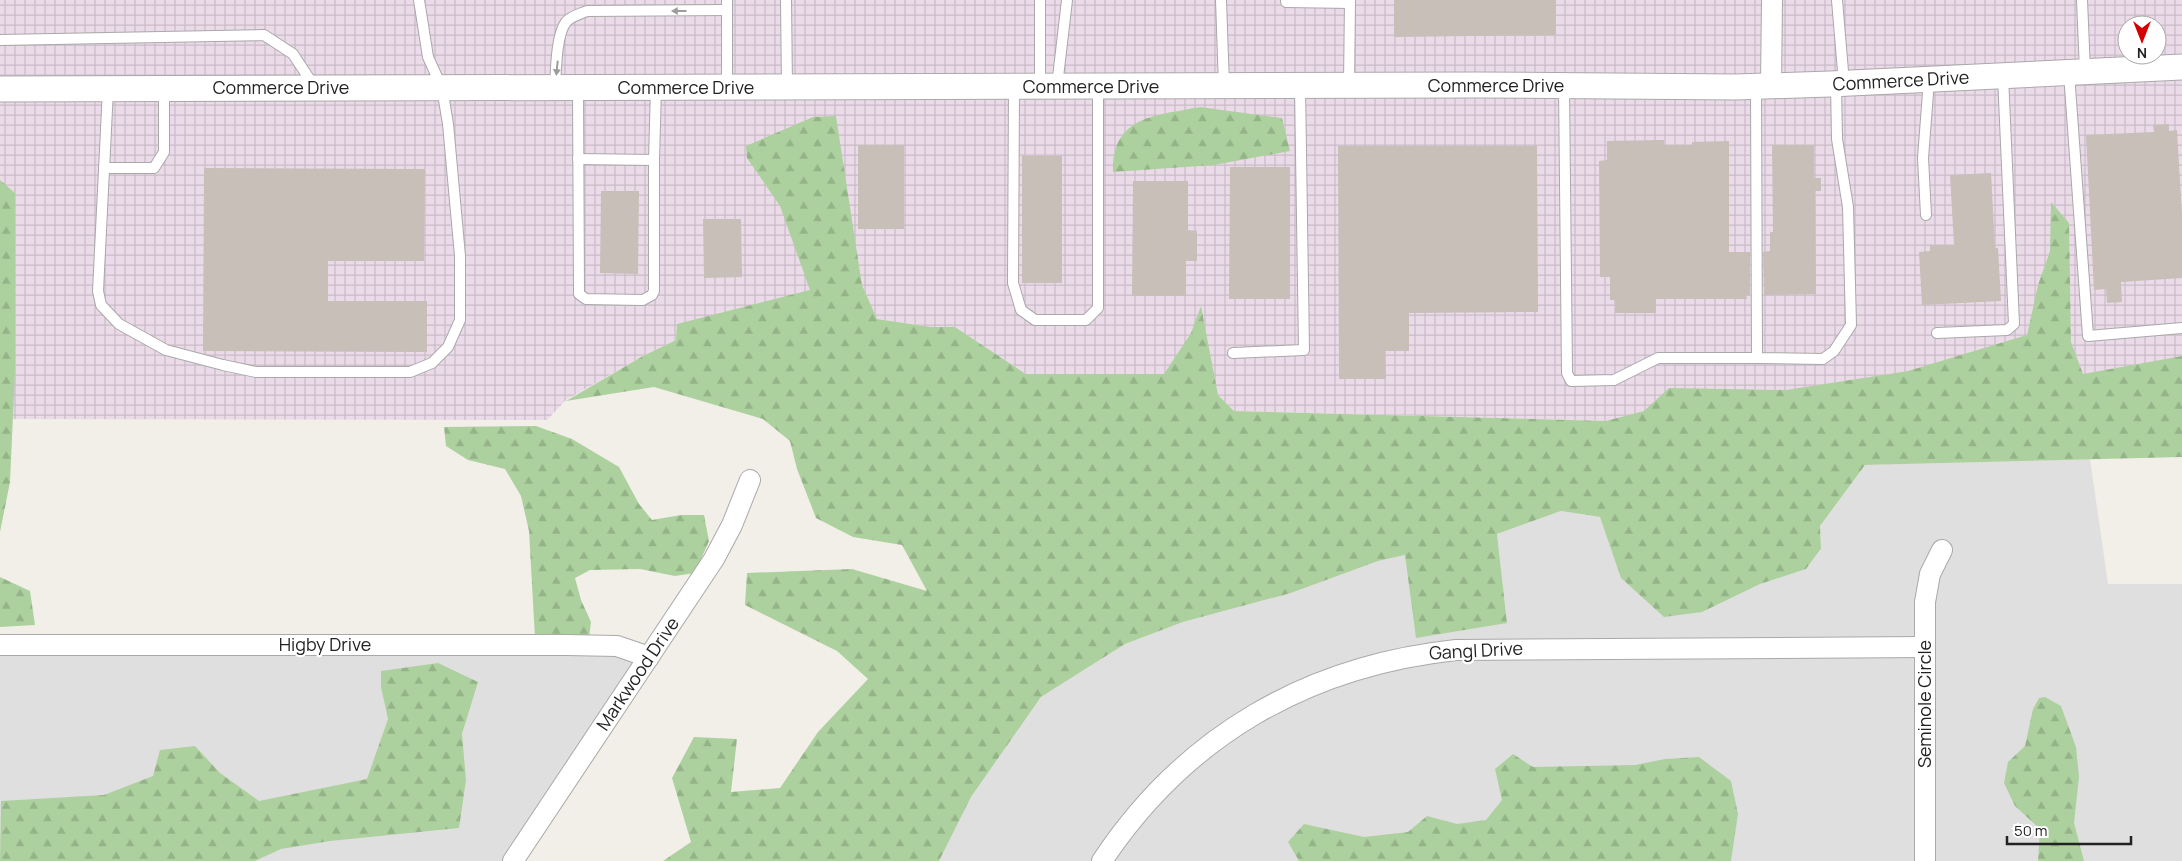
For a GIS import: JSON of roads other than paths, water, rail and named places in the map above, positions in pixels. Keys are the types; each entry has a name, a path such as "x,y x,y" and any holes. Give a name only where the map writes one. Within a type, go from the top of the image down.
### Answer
{"street":[{"path":"1764,86 1772,0"},
{"name":"Commerce Drive","path":"0,89 1764,86 2182,67"},
{"name":"Markwood Drive","path":"513,861 714,558 736,517 750,480"},
{"name":"Seminole Circle","path":"1925,861 1924,647 1926,602 1930,574 1942,550"},
{"name":"Higby Drive","path":"0,645 568,645 617,646 649,657"},
{"name":"Gangl Drive","path":"1102,861 1133,818 1171,776 1201,750 1232,728 1302,690 1376,663 1428,653 1456,650 1924,647"}],"lane":[{"path":"108,89 98,291 100,305 119,324 166,350 256,372 410,372 432,363 448,347 460,320 460,256 448,124 442,88 428,56 419,0"},
{"path":"786,0 787,88"},
{"path":"1040,0 1049,87"},
{"path":"1049,87 1067,0"},
{"path":"1221,0 1224,87"},
{"path":"1286,0 1286,2 1350,2 1349,86"},
{"path":"1564,86 1566,373 1572,380 1614,380 1658,358 1823,359 1834,351 1851,325 1848,207 1837,139 1840,83 1837,0"},
{"path":"2082,0 2077,72 2088,336 2182,328"},
{"path":"656,88 654,291 652,295 643,300 586,299 580,294 578,159 567,88 562,31 566,22 574,16 587,11 727,5 727,88"},
{"path":"0,40 264,35 293,54 316,88"},
{"path":"1937,333 2007,330 2014,324 2003,76"},
{"path":"1926,215 1923,158 1929,79"},
{"path":"1233,353 1304,350 1300,86"},
{"path":"1758,358 1764,86"},
{"path":"1014,88 1013,283 1021,310 1035,320 1086,320 1098,308 1098,87"},
{"path":"104,168 154,168 164,152 164,89"},
{"path":"578,159 654,160"}]}
